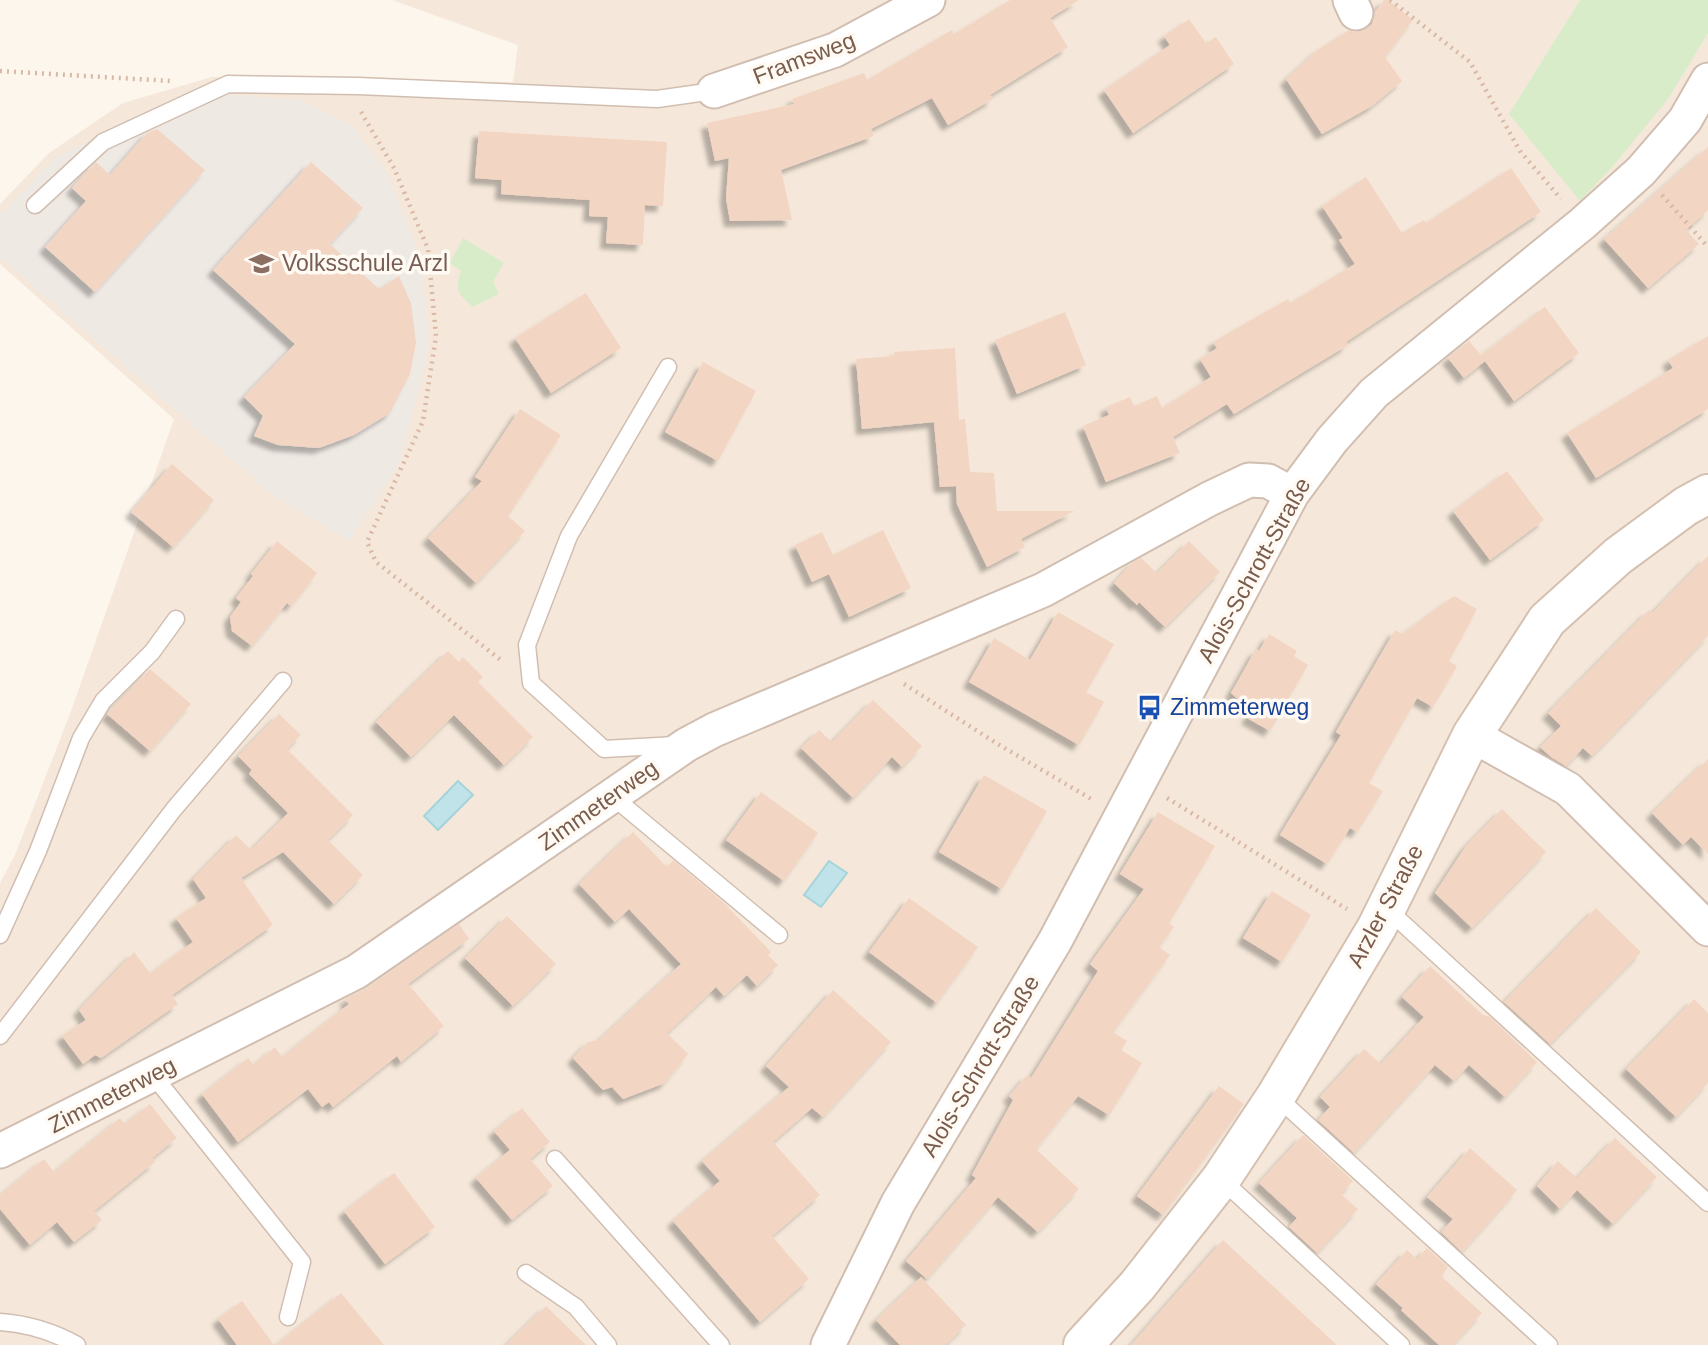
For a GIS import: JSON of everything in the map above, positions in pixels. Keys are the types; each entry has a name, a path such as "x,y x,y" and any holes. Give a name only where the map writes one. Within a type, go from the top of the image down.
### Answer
{"main road":[{"name":"Arzler Straße","path":"1083,1345 1137,1286 1220,1179 1276,1096 1386,908 1472,735 1547,620 1618,556 1686,506 1708,494"}],"street":[{"name":"Framsweg","path":"714,91 835,50 928,0"},
{"name":"Alois-Schrott-Straße","path":"828,1345 898,1203 1055,941 1292,494 1332,440 1374,393 1582,225 1641,171 1685,120 1708,80"},
{"name":"Zimmeterweg","path":"0,1152 356,972 686,744 1042,590 1209,499 1248,481 1268,481 1292,494"},
{"path":"1472,735 1568,789 1708,929"}],"lane":[{"path":"35,205 103,142 228,84 358,86 657,99 714,91"},
{"path":"668,368 569,536 527,645 531,683 604,749 686,744"},
{"path":"0,935 38,851 68,768 86,728 103,701 152,652 176,619"},
{"path":"0,1037 174,810 284,681"},
{"path":"612,796 779,935"},
{"path":"1386,908 1708,1203"},
{"path":"153,1075 302,1262 288,1317"},
{"path":"1276,1096 1549,1345"},
{"path":"555,1159 721,1345"},
{"path":"1220,1179 1401,1345"},
{"path":"526,1273 576,1307 608,1345"},
{"path":"0,1322 35,1326 56,1333 77,1345"}],"path":[{"path":"1390,0 1470,62 1520,150 1582,225"},
{"path":"0,71 174,81"},
{"path":"358,86 358,106 394,168 428,249 436,336 423,421 367,542 376,562 531,683"},
{"path":"1641,171 1708,247"},
{"path":"872,663 996,743 1121,817"},
{"path":"1139,782 1317,890"}],"shaded area":[{"path":"392,0 1708,0 1708,1345 0,1345 0,883 15,855 70,714 174,419 0,264 0,204 49,153 123,103 212,77 513,82 518,45"},
{"path":"191,92 300,100 350,124 384,167 421,258 429,347 400,464 349,540 276,498 0,257 0,215 56,157"}],"green space":[{"path":"1580,0 1708,0 1708,33 1668,99 1614,165 1580,201 1509,114"},
{"path":"463,238 504,263 493,282 499,294 473,307 459,292 461,271 450,263"}],"water":[{"path":"458,781 473,795 438,830 424,816"},
{"path":"829,861 847,873 821,907 804,895"}],"building":[{"path":"1010,0 1079,0 1050,18 1068,47 990,95 993,99 948,125 932,98 871,129 874,136 781,170 792,220 730,221 726,198 729,158 715,161 707,123 794,104 792,99 864,73 867,80 952,30 954,34"},
{"path":"1384,0 1388,0 1413,20 1385,57 1402,81 1372,106 1322,134 1286,79 1318,50 1349,30 1365,30 1372,24 1375,12"},
{"path":"1189,19 1206,43 1216,37 1234,64 1133,133 1104,90 1170,45 1164,36"},
{"path":"157,129 205,170 95,292 45,247 86,201 72,188 87,171 96,162 110,175 147,133"},
{"path":"479,131 667,142 663,206 645,205 643,245 606,243 608,217 589,216 590,200 501,194 502,180 475,178"},
{"path":"1708,147 1708,210 1686,230 1699,244 1648,288 1604,239"},
{"path":"311,162 363,208 330,244 379,289 399,276 411,303 416,343 410,374 390,413 354,435 319,448 278,445 254,436 263,416 244,397 295,344 213,270"},
{"path":"1511,168 1541,212 1346,342 1348,345 1234,414 1227,404 1173,437 1180,453 1106,482 1083,426 1109,415 1106,407 1130,397 1134,406 1157,396 1162,408 1211,377 1200,359 1217,348 1213,342 1288,299 1290,303 1355,264 1339,240 1343,238 1322,206 1366,177 1402,233 1424,220 1426,223"},
{"path":"586,293 621,348 551,393 515,338"},
{"path":"1545,307 1579,353 1514,401 1485,361 1464,378 1448,358 1469,341 1481,355"},
{"path":"1065,312 1086,365 1017,394 995,340"},
{"path":"1708,336 1708,409 1596,478 1567,433 1673,368 1668,360"},
{"path":"955,348 959,420 965,419 970,472 994,473 997,511 1074,511 1021,539 1025,547 987,567 957,504 956,486 940,487 934,422 862,429 856,359 894,356 894,352"},
{"path":"703,362 756,391 718,461 665,432"},
{"path":"520,409 561,435 508,516 525,531 476,583 428,538 482,481 475,477"},
{"path":"172,464 214,500 173,547 131,512"},
{"path":"1507,471 1544,520 1490,560 1453,511"},
{"path":"883,530 911,588 849,617 829,574 812,582 795,545 822,532 833,555"},
{"path":"277,541 317,573 291,606 287,603 252,646 232,631 230,617 241,602 236,598"},
{"path":"1189,541 1220,572 1165,627 1114,583 1133,562 1141,558 1157,573"},
{"path":"1708,556 1708,636 1592,756 1583,748 1566,766 1551,757 1540,747 1561,726 1548,713 1649,610 1652,613"},
{"path":"1454,596 1477,609 1449,661 1457,666 1433,707 1417,698 1369,783 1383,791 1357,832 1350,828 1327,864 1280,835 1341,735 1336,732 1395,630 1402,634"},
{"path":"1058,612 1114,644 1086,692 1104,702 1079,745 969,682 994,638 1030,660"},
{"path":"1269,634 1297,651 1294,656 1308,665 1270,731 1247,718 1252,711 1231,693 1256,649 1259,651"},
{"path":"448,651 459,662 463,657 483,677 478,682 533,737 504,765 454,715 411,757 376,722"},
{"path":"150,669 191,704 150,751 107,714"},
{"path":"873,700 922,746 902,767 892,757 853,798 801,748 819,730 832,742"},
{"path":"279,714 301,735 287,749 353,815 328,840 363,875 334,904 283,852 241,878 273,925 172,995 178,1004 101,1058 95,1055 83,1064 62,1036 86,1020 79,1010 134,952 150,973 193,942 176,918 206,898 193,879 236,835 251,850 288,813 249,774 252,770 238,756"},
{"path":"1708,759 1708,854 1691,837 1683,845 1652,813"},
{"path":"984,775 1047,811 1002,889 939,852"},
{"path":"761,792 818,833 784,881 726,840"},
{"path":"1502,809 1546,852 1472,928 1435,893 1466,846"},
{"path":"1158,812 1215,846 1169,923 1174,927 1159,947 1170,955 1113,1032 1127,1041 1121,1050 1142,1063 1109,1115 1078,1096 1036,1149 1079,1189 1038,1232 998,1197 927,1279 906,1261 976,1178 972,1175 1013,1100 1009,1096 1027,1075 1031,1078 1098,971 1090,964 1144,889 1120,874"},
{"path":"633,832 667,867 673,860 724,903 771,952 768,955 778,965 757,986 747,975 724,996 716,987 667,1033 688,1054 665,1083 623,1099 612,1087 603,1090 573,1058 588,1042 599,1040 681,964 629,909 615,922 579,884"},
{"path":"1272,891 1311,915 1282,962 1243,938"},
{"path":"909,898 978,947 937,1003 869,952"},
{"path":"1596,908 1641,952 1550,1044 1504,1002"},
{"path":"507,916 556,964 513,1006 465,958"},
{"path":"459,924 469,939 408,984 444,1026 401,1062 397,1056 333,1107 329,1102 322,1107 308,1089 238,1142 202,1094 248,1058 254,1065 275,1047 282,1057 349,1004 345,999 367,988"},
{"path":"1430,966 1483,1015 1490,1017 1537,1062 1505,1097 1469,1065 1454,1081 1435,1065 1354,1153 1318,1120 1330,1107 1320,1097 1364,1049 1381,1064 1424,1017 1402,997"},
{"path":"833,990 891,1042 823,1117 812,1108 773,1142 820,1195 772,1236 809,1279 760,1322 673,1221 720,1181 702,1161 789,1087 766,1066"},
{"path":"1694,999 1708,1013 1708,1083 1676,1117 1626,1069"},
{"path":"1219,1086 1244,1104 1163,1215 1137,1196"},
{"path":"150,1104 177,1138 152,1158 155,1162 94,1211 102,1220 74,1242 57,1222 30,1245 0,1209 0,1195 44,1159 54,1172 120,1118 125,1124"},
{"path":"522,1108 550,1142 530,1159 553,1186 512,1220 476,1178 510,1150 494,1131"},
{"path":"1303,1135 1353,1181 1341,1194 1358,1209 1317,1253 1289,1227 1297,1218 1259,1183"},
{"path":"1615,1138 1657,1177 1613,1224 1577,1190 1560,1209 1537,1186 1558,1161 1577,1178"},
{"path":"1470,1148 1517,1190 1462,1252 1441,1232 1453,1219 1427,1197"},
{"path":"394,1173 435,1227 385,1264 344,1211"},
{"path":"1223,1240 1337,1345 1131,1345"},
{"path":"1427,1248 1448,1267 1441,1276 1482,1313 1453,1345 1439,1345 1376,1284 1407,1250 1417,1259"},
{"path":"921,1277 966,1325 945,1345 900,1345 876,1320"},
{"path":"341,1293 384,1345 276,1345"},
{"path":"242,1301 274,1345 237,1345 218,1319"},
{"path":"546,1306 586,1345 506,1345"}],"place":[{"name":"Volksschule Arzl","path":"262,263"},
{"name":"Zimmeterweg","path":"1150,707"}]}
